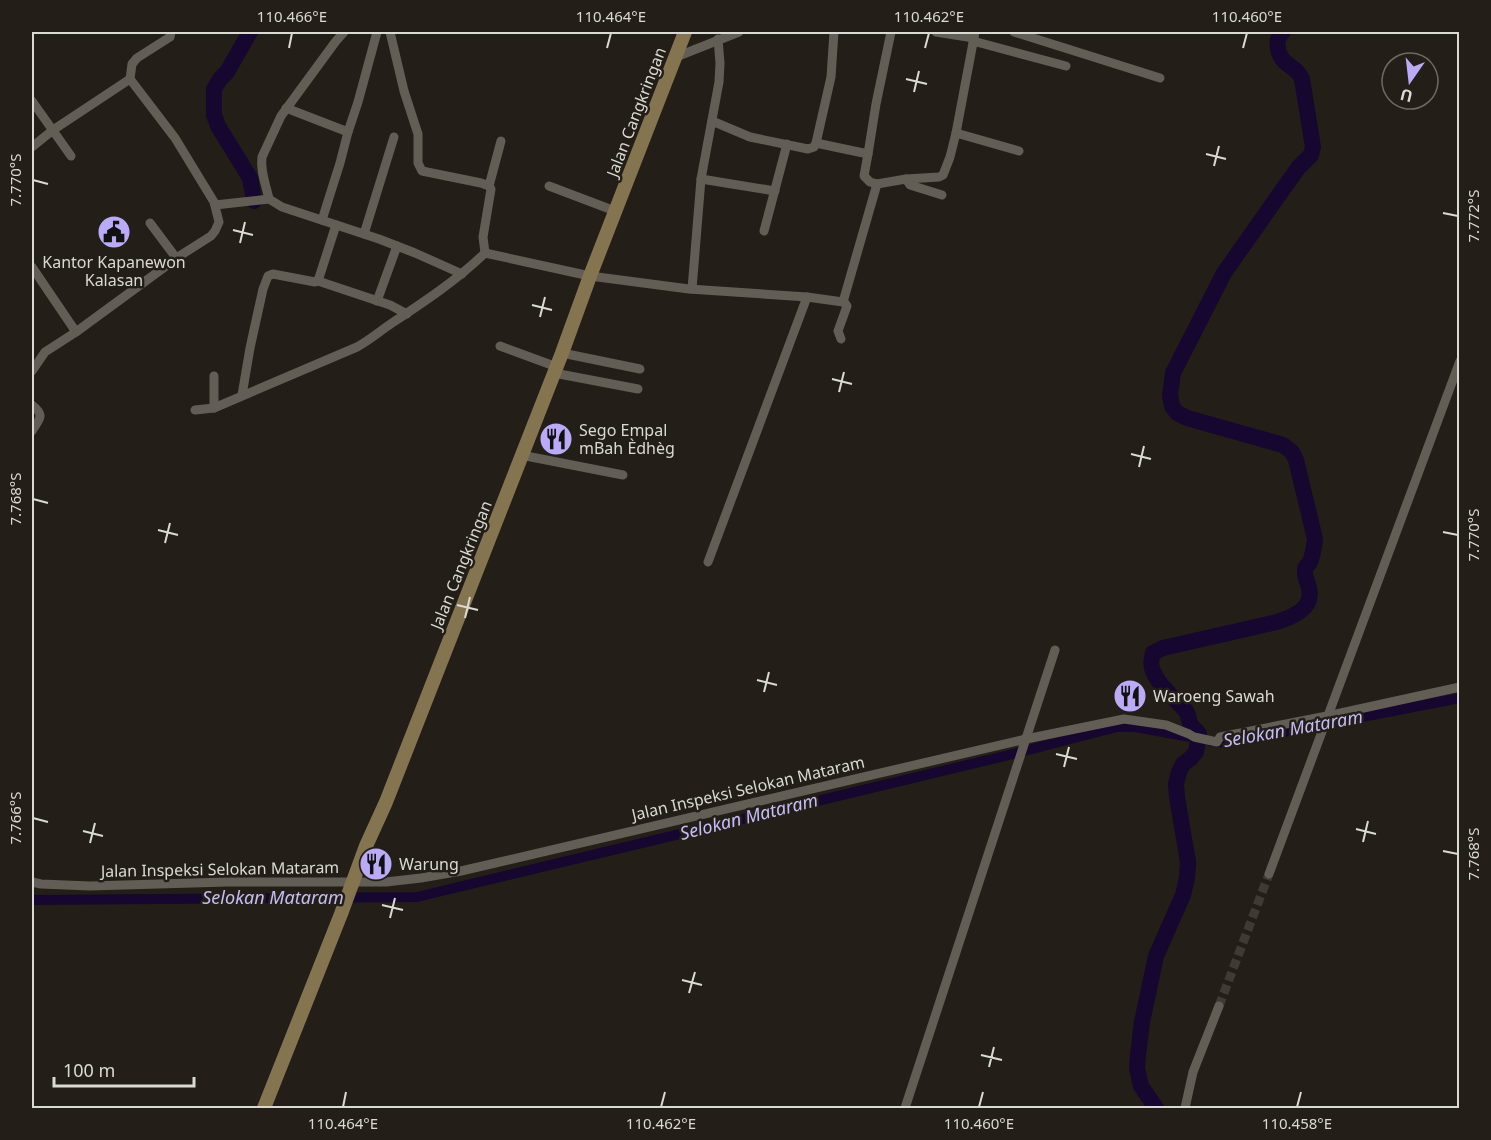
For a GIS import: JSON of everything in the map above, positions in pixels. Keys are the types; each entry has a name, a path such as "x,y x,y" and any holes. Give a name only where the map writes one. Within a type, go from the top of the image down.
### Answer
{"main road":[{"name":"Jalan Cangkringan","path":"264,1108 562,353 685,32"}],"street":[{"path":"32,371 45,352 211,236 219,222 215,205 175,138 130,79 132,64 137,58 170,37 171,32"},
{"path":"269,199 262,172 262,157 286,108 344,32"},
{"path":"322,220 377,32"},
{"path":"390,32 404,92 418,134 419,168 422,171 489,186"},
{"path":"676,57 740,32"},
{"path":"712,121 750,137 812,149 816,143 831,77 834,32"},
{"path":"891,32 864,176 870,182 877,184 943,175 956,133 974,37"},
{"path":"936,32 974,37 1066,66"},
{"path":"1014,32 1160,78"},
{"path":"692,289 702,179 720,63 718,39"},
{"path":"32,147 53,130 130,79"},
{"path":"32,101 71,156"},
{"path":"286,108 348,132"},
{"path":"956,133 1018,151"},
{"path":"364,234 393,137"},
{"path":"485,254 483,237 492,191 489,186 501,141"},
{"path":"816,143 868,153"},
{"path":"764,231 787,144"},
{"path":"702,179 775,191"},
{"path":"906,179 910,185 942,195"},
{"path":"843,302 877,184"},
{"path":"549,186 615,211"},
{"path":"215,205 269,199 282,207 397,246 462,274"},
{"path":"150,224 177,259"},
{"path":"318,281 336,225"},
{"path":"377,301 397,246"},
{"path":"195,410 214,408 357,347 407,314 462,274 485,254"},
{"path":"485,254 590,276 692,289 807,297 843,302 847,306 838,331 841,339"},
{"path":"32,267 76,332"},
{"path":"242,395 252,338 268,276 273,274 318,281 390,305 407,314"},
{"path":"708,562 807,297"},
{"path":"500,346 555,370 638,389"},
{"path":"562,353 640,369"},
{"path":"1269,874 1460,361"},
{"path":"214,376 214,408"},
{"path":"32,405 41,414 32,431"},
{"path":"521,455 623,475"},
{"path":"905,1108 1055,650"},
{"name":"Jalan Inspeksi Selokan Mataram","path":"32,882 90,886 227,882 352,884 421,878 461,871 1124,719 1166,725 1194,737 1217,742 1221,736 1327,718 1460,687"},
{"path":"1185,1108 1193,1072 1219,1005"}],"waterway":[{"path":"250,32 227,72 214,89 214,115 218,126 250,178 254,201"},
{"path":"1156,1108 1141,1086 1137,1068 1138,1055 1142,1022 1156,956 1183,895 1187,878 1188,862 1176,784 1183,764 1196,752 1199,734 1191,725 1186,712 1154,674 1151,664 1153,653 1163,648 1283,620 1301,611 1310,595 1305,570 1311,559 1315,539 1296,460 1292,452 1283,445 1187,418 1177,413 1172,406 1170,395 1173,373 1224,273 1298,168 1311,155 1313,147 1302,79 1297,71 1282,59 1278,51 1278,39 1283,32"},
{"name":"Selokan Mataram","path":"1210,741 1228,743 1460,698"},
{"name":"Selokan Mataram","path":"32,900 417,897 1117,727 1135,727 1191,737"}],"tunnel":[{"path":"1219,1006 1269,874"}],"place":[{"name":"Kantor Kapanewon Kalasan","path":"114,232"},
{"name":"Sego Empal mBah Èdhèg","path":"556,439"},
{"name":"Waroeng Sawah","path":"1130,696"},
{"name":"Warung","path":"376,864"}]}
